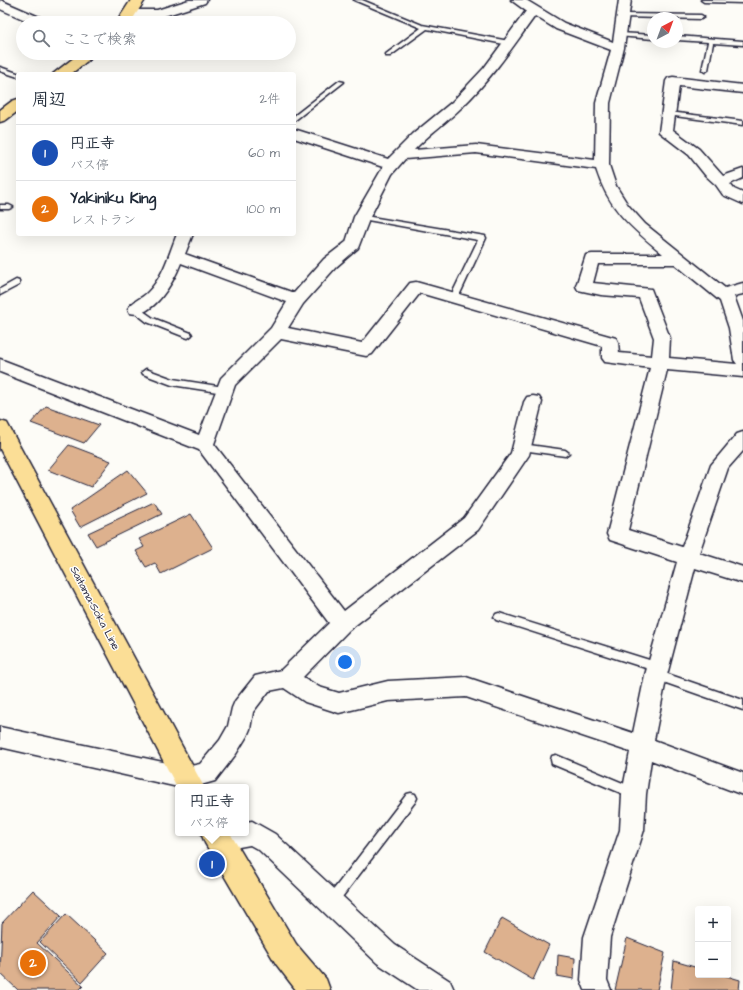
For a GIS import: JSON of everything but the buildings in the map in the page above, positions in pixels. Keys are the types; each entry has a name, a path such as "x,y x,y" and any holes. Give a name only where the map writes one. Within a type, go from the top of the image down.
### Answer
{"main road":[{"path":"127,16 138,0"},
{"path":"64,72 80,60"},
{"path":"0,117 16,105"},
{"name":"Saitama-Soka Line","path":"0,430 189,782"},
{"path":"218,837 286,954 315,990"}],"street":[{"path":"142,16 158,14 201,0"},
{"path":"517,0 560,26 619,42"},
{"path":"625,0 619,42 603,103 602,165 609,186 622,208 640,227 728,298 737,328 743,360"},
{"path":"0,4 27,16"},
{"path":"205,445 227,382 277,332 296,300 330,263 353,244 362,217 385,174 392,165 418,137 458,104 489,71 533,10"},
{"path":"743,89 673,81 666,132 682,141 695,153 711,174 722,182 728,192 743,199"},
{"path":"296,134 392,165"},
{"path":"402,155 476,149 602,165"},
{"path":"722,182 743,173"},
{"path":"136,309 153,297 167,278 183,236"},
{"path":"176,256 296,300"},
{"path":"678,259 592,259 584,286 601,290 645,293 662,338 660,364 617,534 743,575"},
{"path":"277,332 366,350 416,287 610,342 611,358 743,371"},
{"path":"723,294 743,288"},
{"path":"0,365 205,445 342,624"},
{"path":"0,737 189,782 207,773 228,747 239,729 243,708 263,683 287,678 342,624 471,524 520,455 533,402"},
{"path":"598,990 594,980 597,937 632,830 634,794 657,671 688,557 720,465 743,439"},
{"path":"287,678 313,696 339,703 388,691 466,687 642,746 743,784"},
{"path":"249,833 252,833 267,842 386,954 441,990"},
{"path":"218,837 228,836"}],"lane":[{"path":"357,0 426,27 509,43"},
{"path":"704,0 743,1"},
{"path":"623,16 700,17"},
{"path":"388,55 426,27"},
{"path":"619,42 647,38"},
{"path":"683,38 743,43"},
{"path":"705,70 711,40"},
{"path":"0,69 16,74"},
{"path":"296,117 341,82"},
{"path":"669,114 743,123"},
{"path":"0,207 9,207"},
{"path":"362,217 482,238 454,298"},
{"path":"0,292 16,283"},
{"path":"136,309 150,320 188,335"},
{"path":"146,372 172,382 224,390"},
{"path":"522,447 565,453"},
{"path":"499,617 657,671 743,705"},
{"path":"556,760 634,794"},
{"path":"331,902 411,798"}],"place":[{"name":"円正寺","path":"212,864"},
{"name":"Yakiniku King","path":"33,963"}]}
